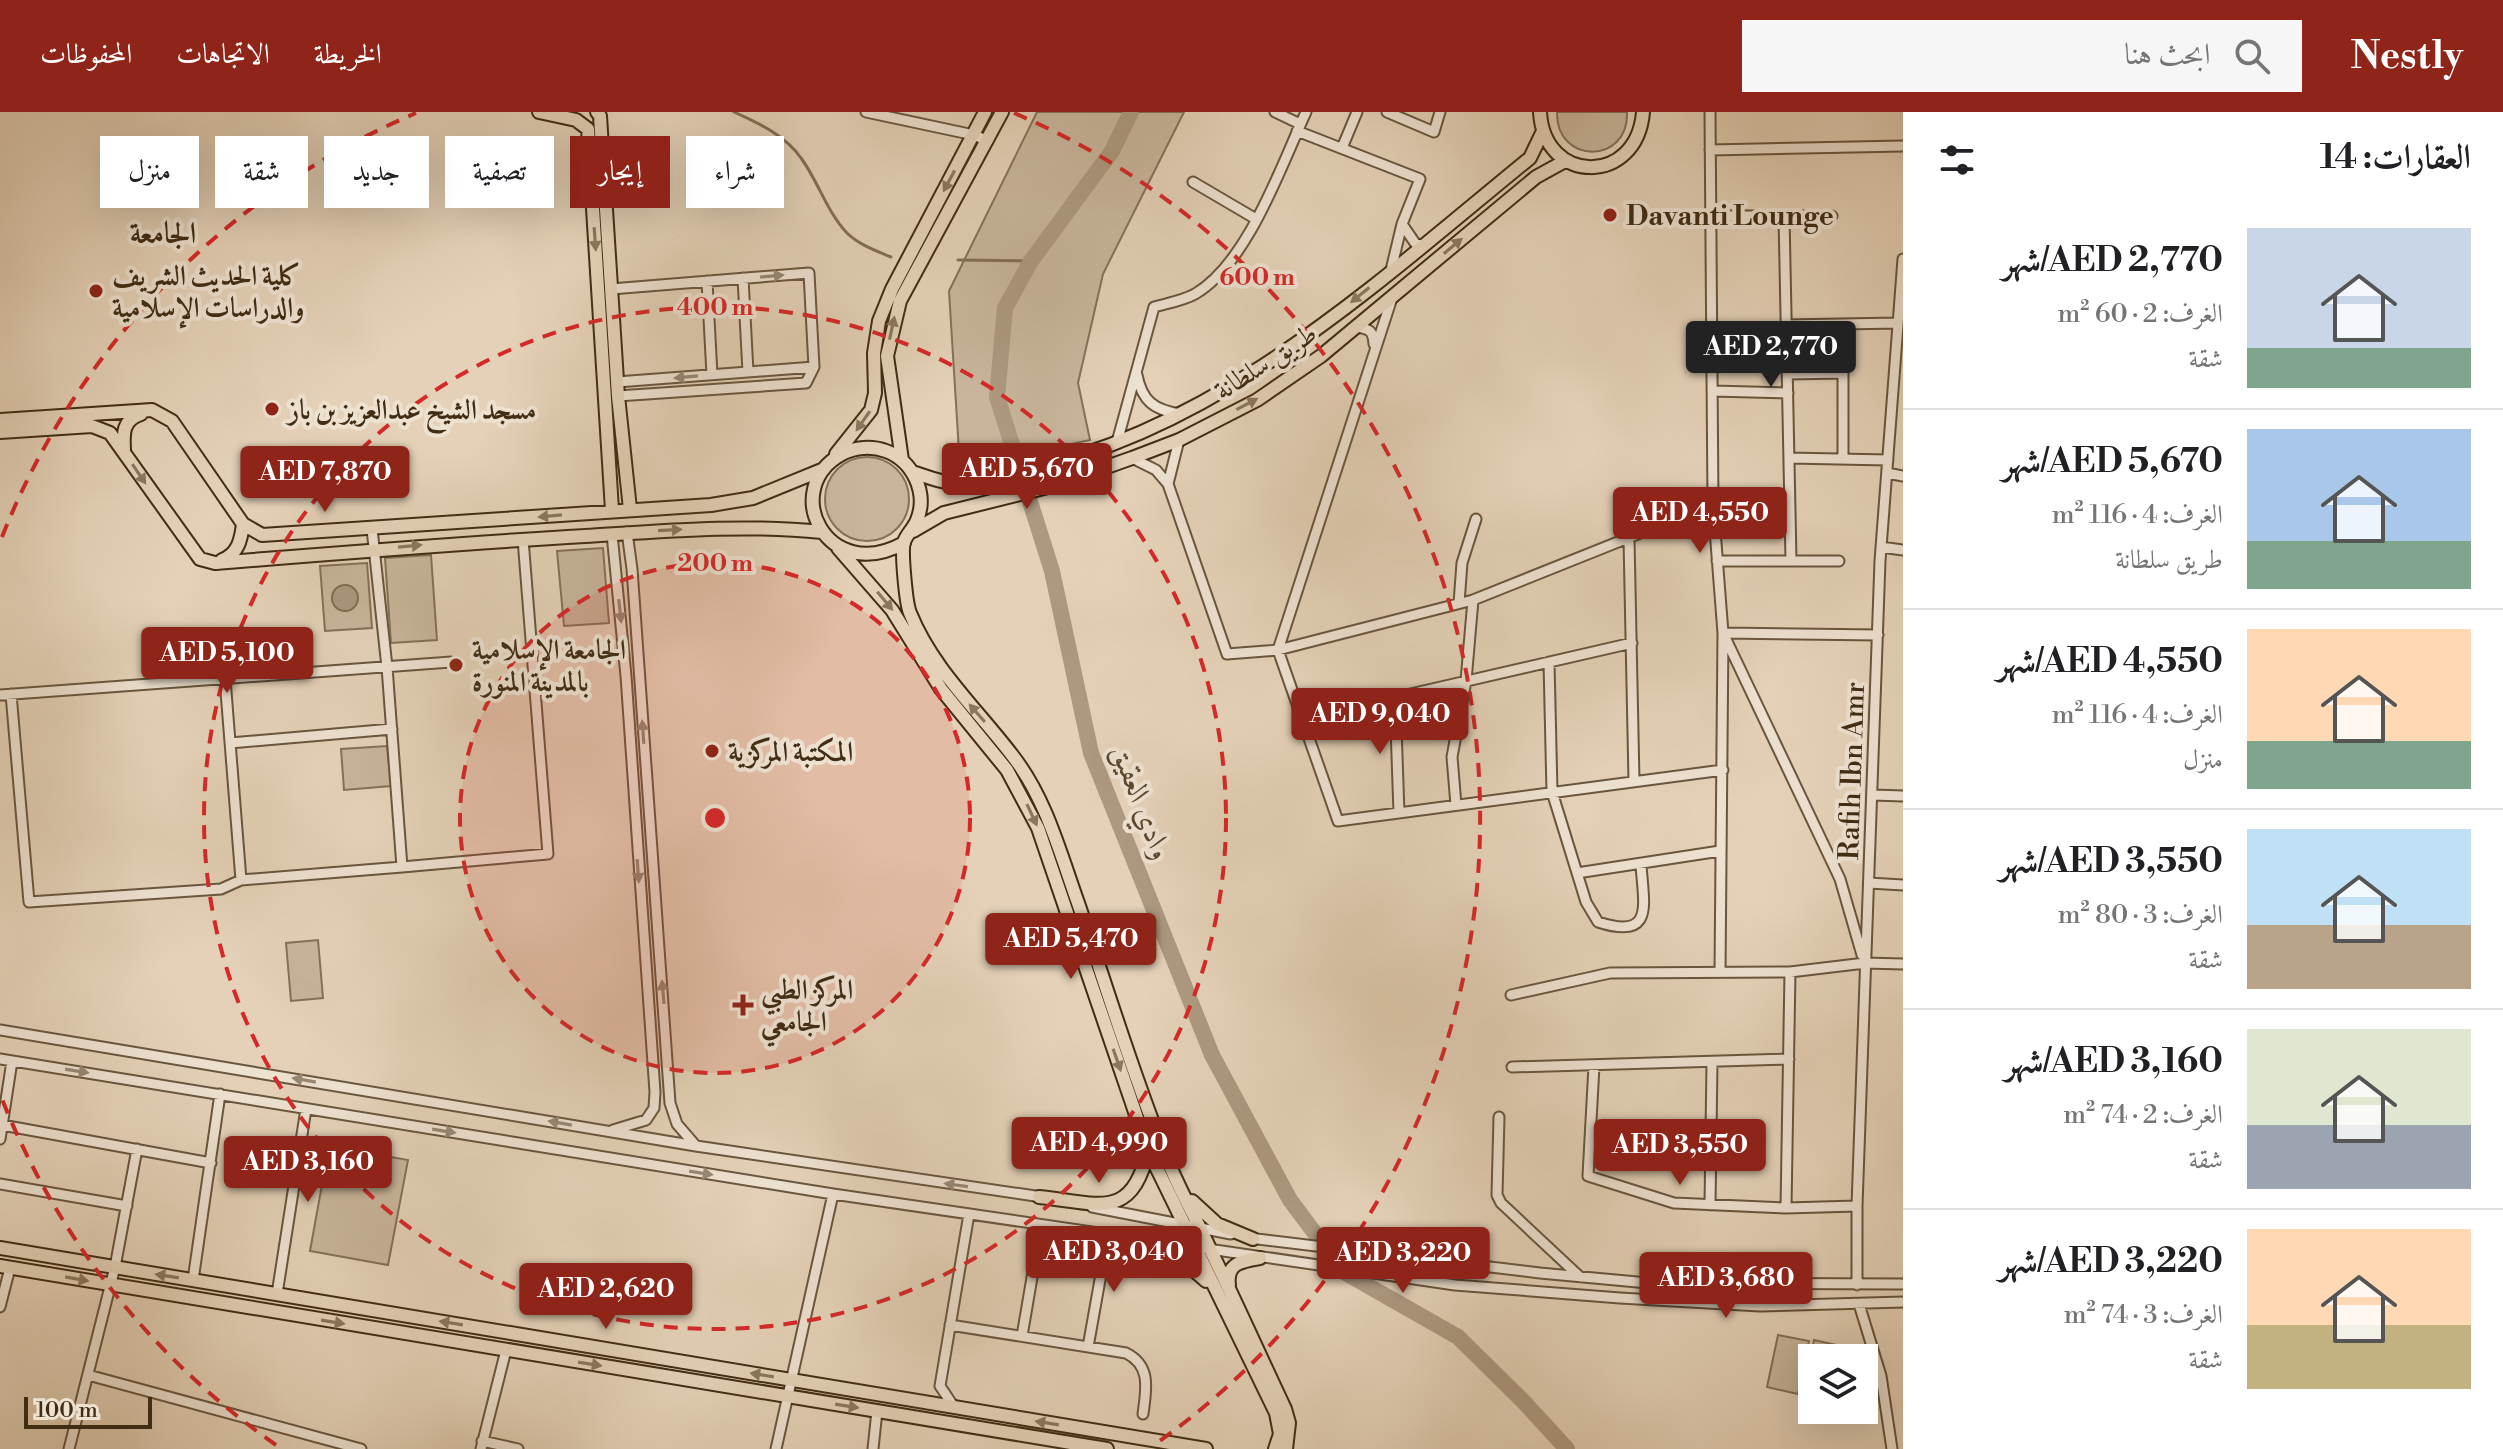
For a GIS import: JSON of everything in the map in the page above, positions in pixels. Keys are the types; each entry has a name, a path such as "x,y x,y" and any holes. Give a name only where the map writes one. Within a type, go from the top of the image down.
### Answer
{"main road":[{"path":"539,112 576,120 588,129 612,510"},
{"path":"597,112 600,116 618,396 630,509"},
{"path":"985,112 892,289 879,321 874,353 875,393 871,410 826,466 814,492 813,508 822,532 892,610 941,689 1007,770 1023,796 1038,828 1148,1150 1193,1246 1228,1299 1285,1409 1289,1423 1286,1449"},
{"path":"902,460 887,356 893,319 1002,112"},
{"path":"1539,112 1542,133 1551,148 1565,161 1586,168 1611,164 1624,157 1642,129 1643,112"},
{"name":"طريق سلطانة","path":"912,472 945,482 976,480 1052,465 1117,442 1180,414 1247,377 1311,335 1530,158 1542,133"},
{"name":"طريق سلطانة","path":"913,531 944,513 1056,485 1132,458 1179,440 1257,400 1321,356 1536,177 1565,161"},
{"path":"124,452 122,431 131,417 152,410"},
{"path":"0,420 152,410 172,421 243,524 262,535 711,505 753,498 826,466 842,453 857,448 873,448 902,460 919,486 921,501 913,531 904,543 872,555 855,554 833,543"},
{"path":"0,432 92,426 110,433 200,559 215,563 627,532 714,528 822,532"},
{"path":"579,513 580,536"},
{"path":"215,563 230,557 238,548 243,524"},
{"path":"323,532 324,554"},
{"path":"904,543 905,595 909,612 949,679 1018,762 1051,824 1172,1173 1210,1248 1276,1413 1280,1434 1275,1449"},
{"path":"1039,1197 1103,1204 1116,1202 1134,1191 1144,1172 1148,1150"},
{"path":"1172,1173 1191,1200 1217,1224 1253,1239"},
{"path":"1130,1238 1191,1266 1228,1299"},
{"path":"0,1248 1206,1449"},
{"path":"1228,1299 1230,1270 1239,1262 1260,1258"},
{"path":"5,1267 1107,1449"}],"street":[{"path":"866,112 974,135 988,141"},
{"path":"1275,112 1298,128 1420,179 1402,224 1391,270"},
{"path":"1117,442 1154,307 1195,294 1212,281 1242,246 1306,112"},
{"path":"1342,148 1357,112"},
{"path":"1387,112 1434,132 1440,112"},
{"path":"1710,112 1713,504 1723,633 1720,972"},
{"path":"1710,150 1903,146"},
{"path":"1193,182 1256,219"},
{"path":"1710,216 1832,216"},
{"path":"1784,216 1791,561"},
{"path":"1402,224 1415,243 1423,245"},
{"name":"Rafih Ibn Amr","path":"1857,1285 1857,1206 1881,547 1898,389 1898,323 1903,259"},
{"path":"611,289 809,273 814,367 806,383 618,396"},
{"path":"743,278 748,372"},
{"path":"707,281 712,375"},
{"path":"1392,298 1278,650 1338,821 1723,770"},
{"path":"1786,325 1898,323"},
{"path":"1843,324 1843,459"},
{"path":"1357,327 1369,329 1373,334 1374,350"},
{"path":"617,382 814,367"},
{"path":"1136,371 1143,397 1151,405 1180,414"},
{"path":"1787,374 1843,373"},
{"path":"1712,391 1788,393"},
{"path":"1168,484 1179,440"},
{"path":"1132,458 1147,464 1168,484 1227,654 1278,650 1473,600 1713,504"},
{"path":"1789,458 1888,460"},
{"path":"1887,473 1903,476"},
{"path":"1459,603 1462,563 1476,519"},
{"path":"372,529 387,667 402,867"},
{"path":"627,532 672,1114 696,1146"},
{"path":"606,1131 646,1120 654,1108 626,676 612,534"},
{"path":"451,662 5,695 29,902 221,889 241,880 548,854 523,539"},
{"path":"1629,539 1634,781"},
{"path":"1881,547 1903,550"},
{"path":"1717,561 1839,561"},
{"path":"1456,805 1452,757 1466,681 1473,600"},
{"path":"1723,633 1878,635"},
{"path":"1723,633 1840,879 1865,963"},
{"path":"1302,719 1632,643"},
{"path":"1549,662 1552,792 1586,902 1598,922 1612,927 1641,922 1644,911 1641,864"},
{"path":"225,679 241,880"},
{"path":"1395,698 1399,813"},
{"path":"230,743 392,729"},
{"path":"1873,795 1903,796"},
{"path":"1577,873 1720,851"},
{"path":"1869,883 1903,885"},
{"path":"1511,995 1610,973 1790,972 1865,963 1903,964"},
{"path":"1786,1208 1790,972"},
{"path":"0,1030 696,1146 1039,1197 1253,1239 1648,1283 1903,1284"},
{"path":"0,1059 833,1194 1455,1285 1760,1306 1903,1302"},
{"path":"1512,1067 1789,1059"},
{"path":"0,1139 12,1061"},
{"path":"1710,1205 1712,1062"},
{"path":"1594,1066 1588,1176 1674,1203 1786,1208 1857,1206"},
{"path":"653,1069 669,1069"},
{"path":"193,1280 220,1094"},
{"path":"277,1294 306,1109"},
{"path":"1499,1117 1497,1195 1501,1203 1580,1277"},
{"path":"2,1125 211,1163"},
{"path":"69,1449 111,1285 137,1149"},
{"path":"0,1184 127,1206"},
{"path":"776,1449 833,1194"},
{"path":"954,1407 940,1386 969,1214"},
{"path":"1022,1336 1041,1225"},
{"path":"1088,1347 1108,1235"},
{"path":"0,1307 5,1267"},
{"path":"1859,1304 1881,1376 1892,1449"},
{"path":"950,1325 1126,1353 1142,1365 1146,1375 1143,1414"},
{"path":"506,1350 482,1445 518,1449"},
{"path":"88,1375 328,1445 361,1449"},
{"path":"873,1449 877,1411"}],"shaded area":[{"path":"1037,112 1184,112 1103,274 1078,383 1090,440 960,468 949,291"},
{"path":"1557,112 1627,112 1625,129 1617,142 1605,149 1592,152 1579,149 1568,142 1560,129"},
{"path":"867,457 883,460 897,469 906,483 909,499 906,515 897,529 883,538 867,541 851,538 837,529 828,515 825,499 828,483 837,469 851,460"},
{"path":"603,548 609,623 564,626 557,551"},
{"path":"431,555 437,640 391,643 385,558"},
{"path":"367,563 372,628 325,631 320,566"},
{"path":"345,585 354,589 358,598 354,607 345,611 336,607 332,598 336,589"},
{"path":"387,746 391,786 344,790 341,749"},
{"path":"318,940 323,998 291,1001 286,943"},
{"path":"329,1146 408,1160 388,1265 310,1251"},
{"path":"1778,1335 1809,1341 1808,1344 1798,1344 1798,1394 1767,1387"}],"waterway":[{"path":"734,112 762,125 795,150 847,233 891,257"},
{"name":"وادي العقيق","path":"1131,112 1112,151 1031,261 1005,308 997,397 1052,571 1091,753 1212,1055 1290,1200 1344,1272 1458,1337 1567,1449"},
{"path":"958,260 1031,261"}],"place":[{"name":"Davanti Lounge","path":"1610,215"},
{"name":"كلية الحديث الشريف والدراسات الإسلامية","path":"96,291"},
{"name":"مسجد الشيخ عبدالعزيز بن باز","path":"272,409"},
{"name":"الجامعة الإسلامية بالمدينة المنورة","path":"456,665"},
{"name":"المكتبة المركزية","path":"712,751"},
{"name":"المركز الطبي الجامعي","path":"743,1005"}],"district":[{"name":"الجامعة","path":"163,233"}]}
